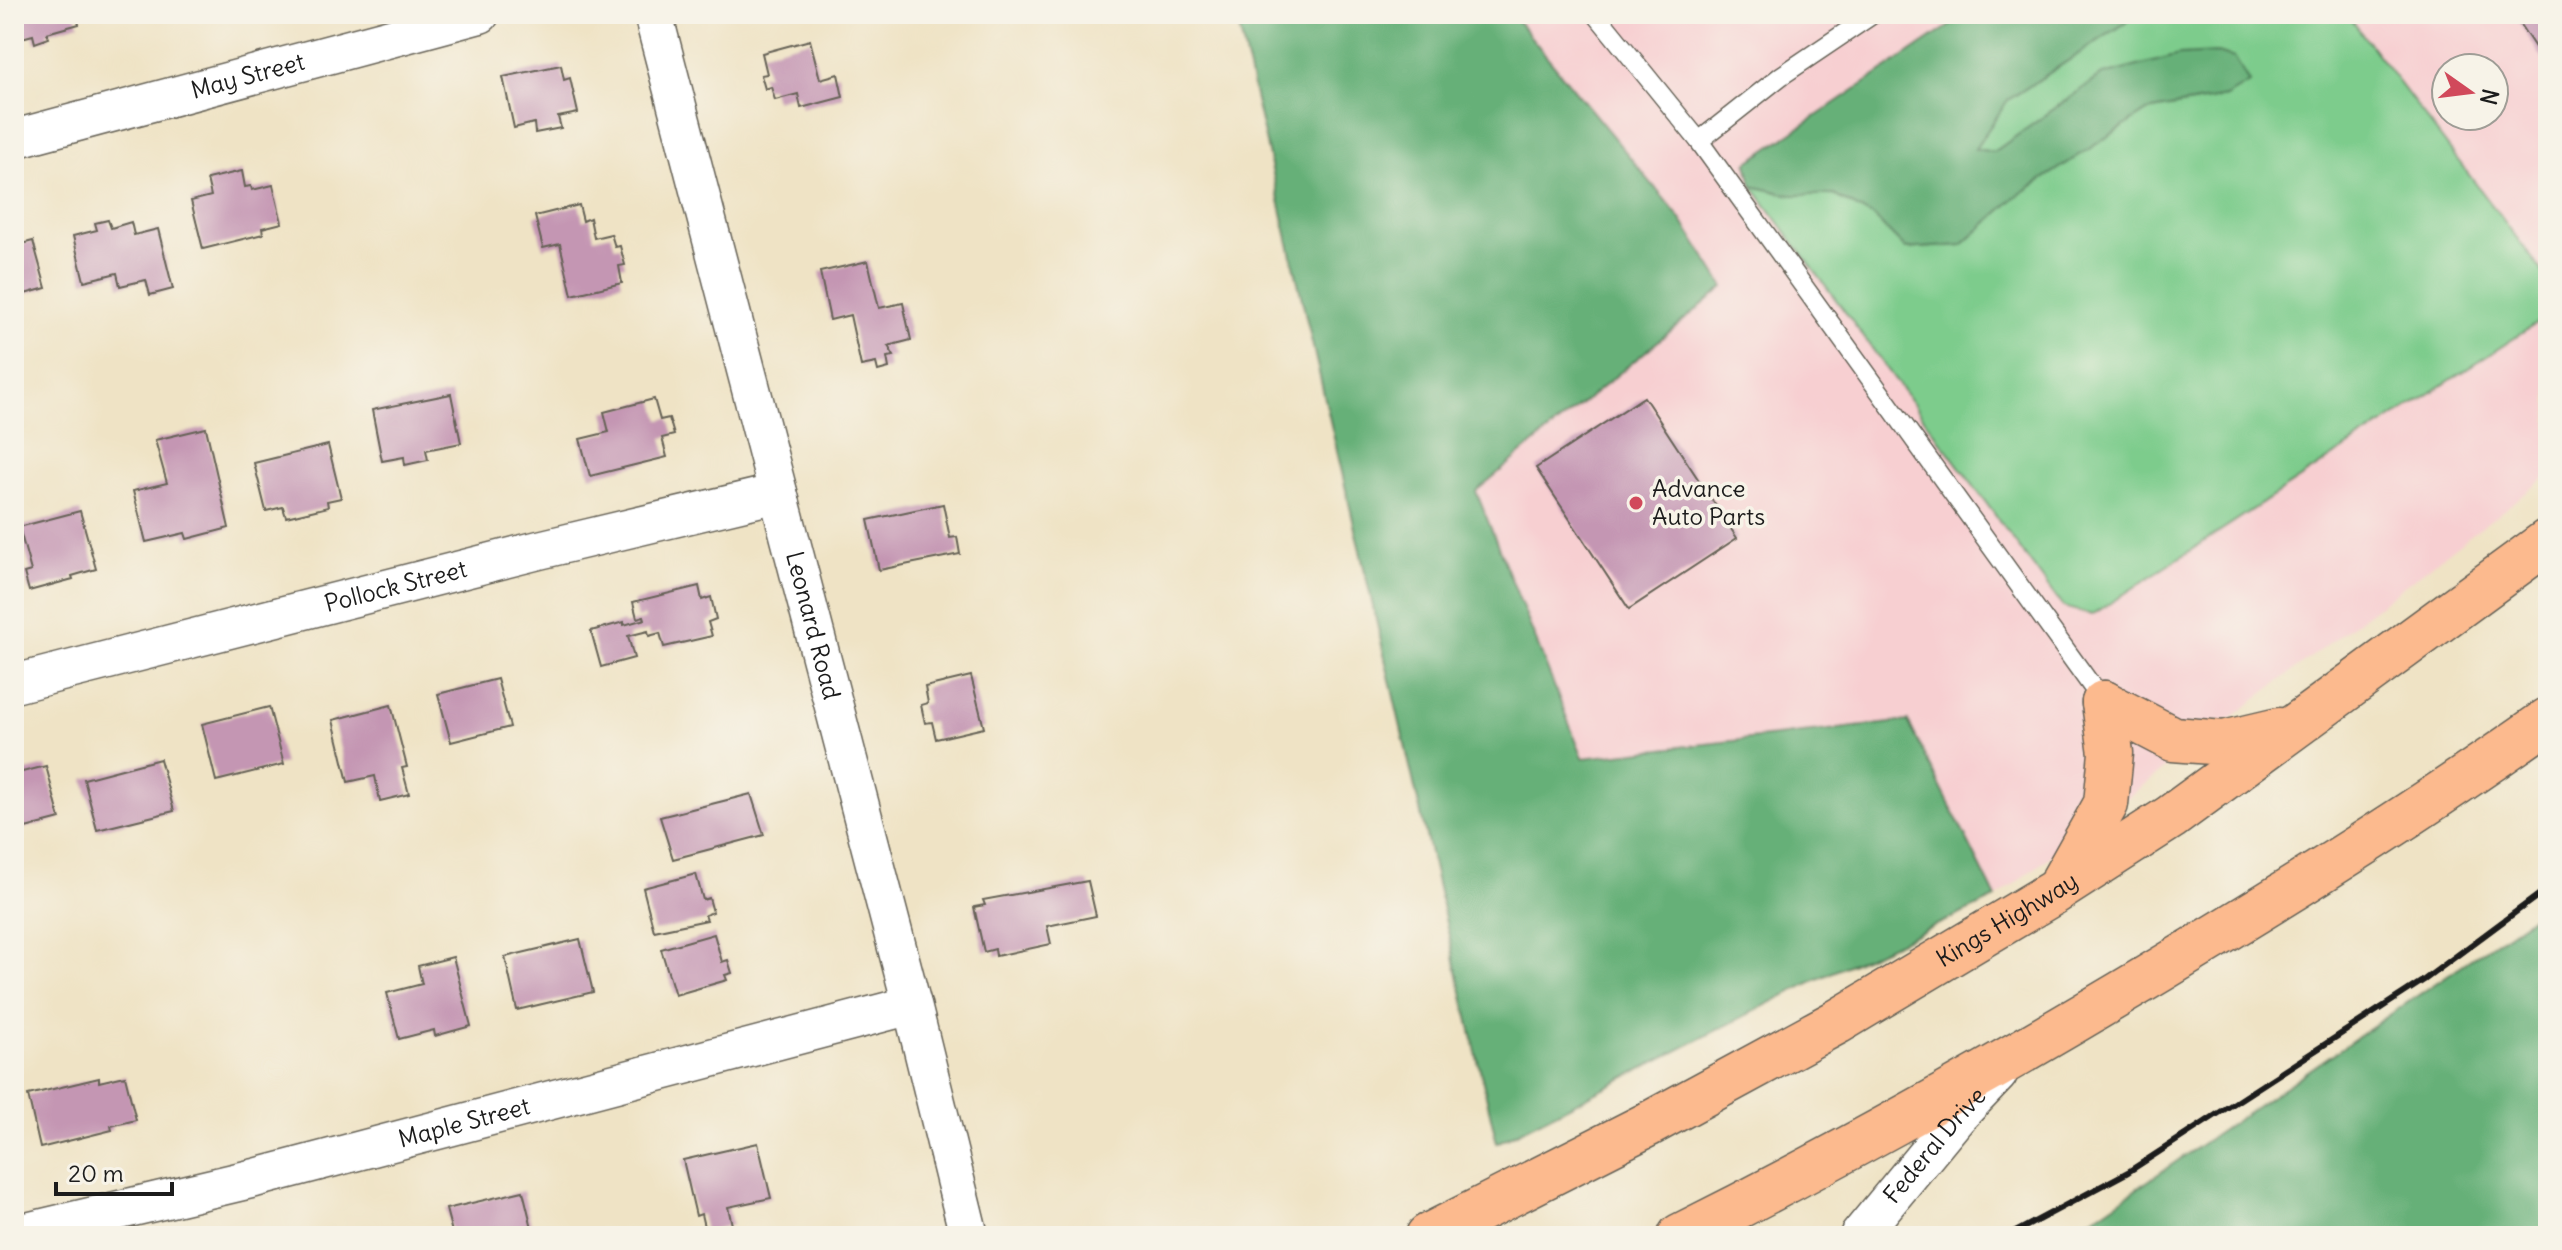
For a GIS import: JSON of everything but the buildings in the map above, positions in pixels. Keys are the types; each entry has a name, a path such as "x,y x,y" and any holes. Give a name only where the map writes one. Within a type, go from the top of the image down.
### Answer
{"highway":[{"name":"Kings Highway","path":"1428,1236 1647,1125 1837,1022 2056,891 2171,817 2548,541"},
{"path":"2104,703 2173,739 2224,743 2293,727"},
{"path":"2056,891 2106,804 2111,753 2104,703"},
{"path":"1680,1236 1789,1182 2013,1058 2340,859 2548,720"}],"street":[{"name":"May Street","path":"14,139 480,14"},
{"name":"Leonard Road","path":"653,14 912,1005 969,1236"},
{"name":"Pollock Street","path":"14,684 539,550 778,493"},
{"name":"Maple Street","path":"14,1235 255,1178 912,1005"},
{"name":"Federal Drive","path":"1859,1236 1957,1117 2013,1058"}],"lane":[{"path":"1596,14 1699,141 2104,703"},
{"path":"1699,141 1781,76 1873,14"}],"shaded area":[{"path":"1512,14 2548,14 2548,476 1996,898 1907,721 1583,758 1476,491 1724,286 1681,219"}],"green space":[{"path":"1236,14 1512,14 1681,219 1724,287 1476,491 1583,758 1908,721 1996,898 1813,981 1497,1143"},
{"path":"1967,14 2139,14 2008,100 1975,149 1994,152 2100,76 2179,55 2217,53 2235,58 2249,83 2226,97 2147,111 2017,196 1962,245 1906,249 1874,217 1834,195 1791,195 1752,186 1747,163"},
{"path":"2139,14 2347,14 2430,123 2430,132 2437,132 2548,279 2548,316 2092,615 2063,607 1752,186 1791,195 1834,195 1874,217 1906,249 1962,245 2017,196 2147,111 2226,97 2100,77 1994,152 1974,149 2008,100"},
{"path":"2548,906 2548,1236 2056,1236 2103,1212"}],"railway":[{"path":"2008,1236 2128,1172 2424,980 2548,888"}],"place":[{"name":"Advance Auto Parts","path":"1636,503"}]}
